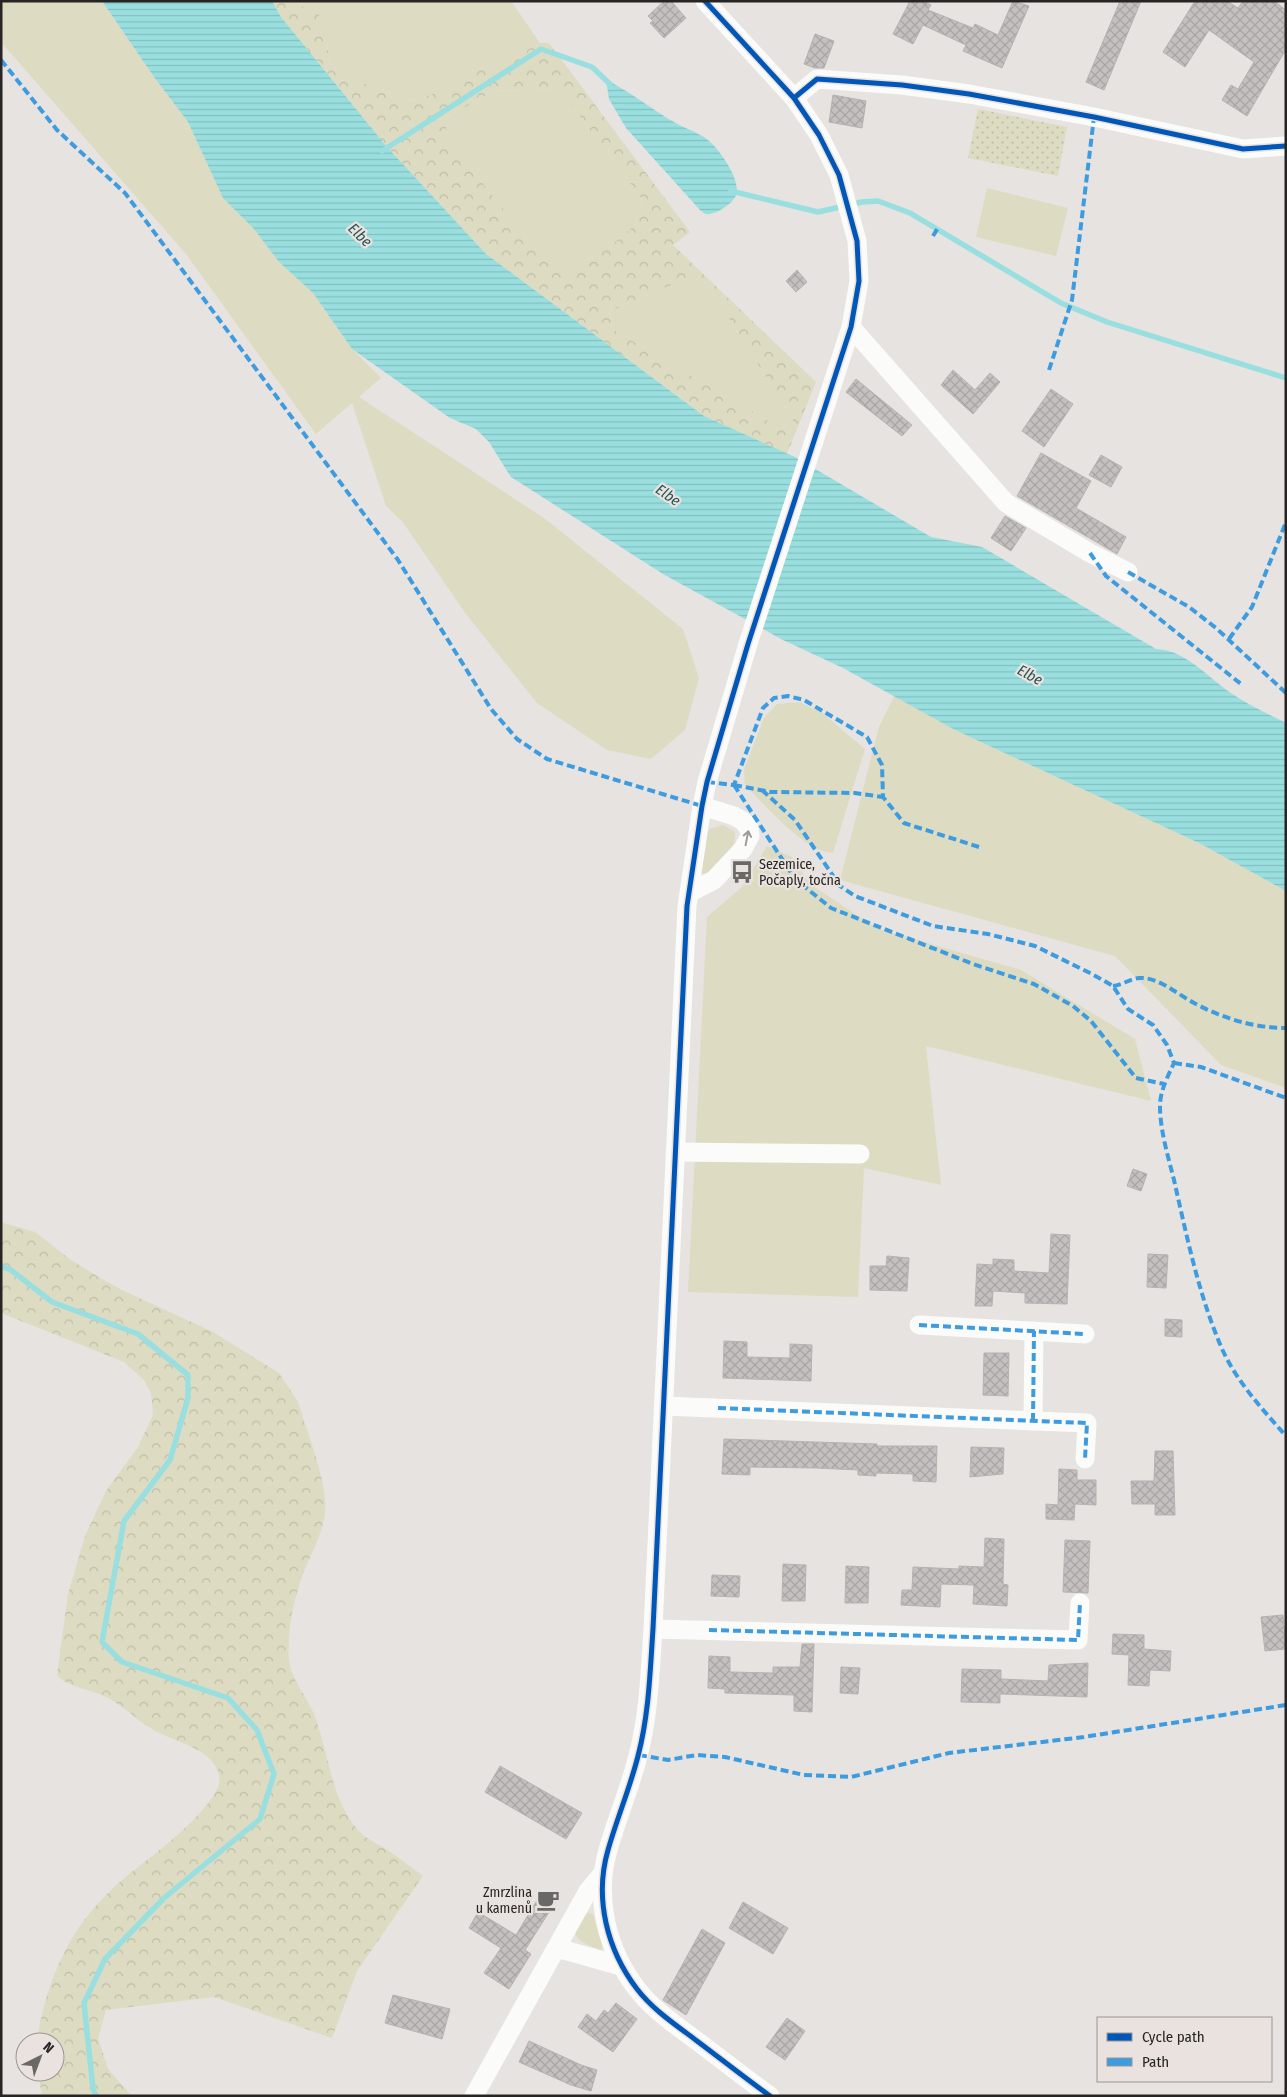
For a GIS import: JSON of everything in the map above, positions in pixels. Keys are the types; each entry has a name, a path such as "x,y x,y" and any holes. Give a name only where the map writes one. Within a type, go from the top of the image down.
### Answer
{"street":[{"path":"705,1 794,98 819,135 839,175 856,231 859,281 851,326 748,644 702,806 689,893 648,1707 639,1755 629,1792 608,1850 603,1873 604,1914 610,1941 621,1966 638,1990 660,2013 765,2094"},
{"path":"794,98 817,79 902,85 968,94 1243,149 1286,146"},
{"path":"851,326 1006,503 1090,554 1128,572"},
{"path":"689,893 714,880 743,849 750,836 749,828 743,821 734,816 702,806"},
{"path":"676,1152 860,1154"},
{"path":"919,1325 1085,1334"},
{"path":"1033,1421 1034,1331"},
{"path":"664,1406 1087,1423 1085,1459"},
{"path":"653,1629 1078,1640 1080,1603"},
{"path":"474,2096 588,1891 603,1873"},
{"path":"557,1948 621,1966"}],"green space":[{"path":"1,1 102,1 154,77 188,122 223,198 254,229 279,262 313,293 352,349 381,378 359,397 544,518 683,629 699,678 685,730 651,759 607,750 537,703 466,614 402,521 386,506 352,403 316,434 186,254 1,42"},
{"path":"272,1 292,1 319,15 327,43 329,60 342,75 411,101 452,88 471,71 507,61 540,43 549,43 690,232 673,245 816,382 787,454 704,416 486,254 387,147 281,17","holes":["559,89 642,199 634,226 606,250 567,269 545,261 447,139 446,118 494,91","697,274 713,293 794,422 780,428 612,329 610,311"]},
{"path":"292,1 511,1 540,43 507,61 471,71 452,88 411,101 342,75 329,60 327,43"},
{"path":"559,89 642,199 634,226 606,250 567,269 545,261 447,139 446,118 494,91"},
{"path":"978,109 1067,127 1058,176 968,158"},
{"path":"987,188 1068,208 1056,256 976,237"},
{"path":"697,274 713,293 794,422 780,428 612,329 610,311"},
{"path":"894,696 955,730 1199,843 1286,891 1286,1088 1221,1065 1115,956 840,880 879,727"},
{"path":"799,702 821,712 865,749 833,853 822,850 798,836 774,815 745,785 744,769 764,718 777,704"},
{"path":"723,825 734,831 735,837 732,848 709,873 698,873 706,834 709,829"},
{"path":"767,846 792,857 810,884 876,928 1021,970 1135,1039 1151,1101 926,1046 941,1185 864,1168 858,1297 688,1292 707,917 742,887"},
{"path":"1,1222 35,1232 71,1260 97,1276 122,1290 213,1332 279,1373 298,1402 320,1473 325,1513 321,1530 302,1577 293,1607 289,1639 289,1659 292,1674 314,1714 341,1804 349,1817 358,1830 370,1840 383,1847 423,1876 357,1971 332,2038 214,1997 106,2010 98,2038 108,2069 132,2096 42,2096 40,2082 65,2082 65,2032 38,2032 51,1983 78,1928 104,1897 197,1816 211,1799 220,1780 214,1764 200,1751 157,1732 108,1698 67,1683 57,1675 68,1594 85,1536 106,1491 138,1447 153,1415 151,1393 144,1380 124,1362 1,1313"},
{"path":"587,1913 593,1914 602,1950 586,1944 576,1935 577,1926"}],"water":[{"name":"Elbe","path":"102,1 272,1 281,17 387,147 486,254 704,416 795,457 931,537 982,547 1156,649 1177,654 1187,659 1222,687 1258,709 1286,723 1286,891 1199,843 955,730 843,668 783,640 663,574 511,477 489,442 476,429 450,418 352,349 313,293 279,262 254,229 223,198 188,122 154,77"},
{"path":"606,80 624,89 674,122 710,141 723,157 734,176 737,191 734,199 715,213 705,214 700,210 626,128 609,99"}],"building":[{"path":"664,1 671,1 686,18 664,38 650,23 653,21 648,16"},
{"path":"910,1 923,1 931,5 928,10 973,28 975,24 998,35 1013,1 1029,6 1002,68 963,51 966,45 923,25 913,44 893,34"},
{"path":"1120,1 1141,1 1104,90 1086,82"},
{"path":"1195,1 1227,1 1238,8 1243,1 1274,1 1286,10 1286,49 1247,116 1222,100 1231,85 1238,89 1254,62 1209,30 1185,67 1163,52"},
{"path":"815,34 834,41 824,68 815,68 804,64"},
{"path":"833,95 866,101 862,128 829,122"},
{"path":"797,270 807,282 796,292 786,281"},
{"path":"953,370 975,390 990,373 1000,382 973,414 941,385"},
{"path":"856,379 912,425 902,436 846,392"},
{"path":"1051,389 1073,404 1044,447 1022,431"},
{"path":"1041,453 1091,481 1076,508 1126,537 1117,554 1017,496"},
{"path":"1101,455 1122,467 1111,487 1089,475"},
{"path":"1005,516 1026,528 1011,551 991,538"},
{"path":"1133,1169 1147,1174 1141,1191 1127,1186"},
{"path":"1051,1234 1070,1235 1067,1304 1025,1303 1025,1293 993,1291 992,1306 975,1306 977,1264 993,1265 993,1259 1014,1260 1014,1271 1049,1273"},
{"path":"1148,1254 1168,1255 1166,1288 1147,1287"},
{"path":"887,1256 909,1258 907,1291 870,1290 870,1266 886,1266"},
{"path":"1165,1319 1182,1320 1182,1337 1165,1336"},
{"path":"724,1341 747,1342 747,1357 790,1358 790,1344 812,1345 811,1381 723,1378"},
{"path":"984,1353 1009,1353 1008,1396 983,1395"},
{"path":"724,1439 877,1444 877,1446 937,1446 936,1482 913,1481 913,1474 876,1473 876,1476 858,1475 858,1470 816,1468 750,1467 750,1475 722,1474"},
{"path":"971,1447 1004,1448 1003,1474 970,1477"},
{"path":"1155,1451 1173,1451 1175,1515 1155,1515 1155,1504 1132,1504 1131,1481 1154,1481"},
{"path":"1059,1469 1077,1470 1077,1480 1096,1480 1096,1505 1075,1504 1074,1520 1046,1519 1046,1504 1058,1505"},
{"path":"985,1538 1004,1539 1003,1584 1008,1585 1007,1606 973,1604 974,1585 941,1584 940,1607 901,1605 902,1590 912,1590 913,1567 959,1569 959,1566 984,1567"},
{"path":"1065,1540 1090,1541 1088,1593 1063,1592"},
{"path":"783,1564 806,1565 805,1601 782,1601"},
{"path":"846,1566 869,1567 868,1603 845,1603"},
{"path":"712,1575 740,1576 739,1597 711,1596"},
{"path":"1283,1615 1286,1649 1265,1651 1261,1617"},
{"path":"1113,1634 1144,1635 1144,1649 1171,1651 1170,1671 1150,1670 1149,1686 1128,1685 1129,1655 1112,1654"},
{"path":"802,1644 814,1644 812,1712 794,1711 794,1695 725,1693 725,1689 708,1688 709,1656 730,1657 730,1672 773,1673 773,1667 800,1667"},
{"path":"1088,1663 1087,1697 1000,1694 1000,1703 961,1702 962,1669 1001,1670 1001,1679 1048,1681 1049,1665"},
{"path":"841,1667 860,1668 858,1694 840,1693"},
{"path":"500,1766 582,1813 566,1839 485,1792"},
{"path":"542,1892 556,1901 525,1950 531,1954 509,1989 484,1973 501,1948 469,1928 478,1912 516,1935"},
{"path":"743,1902 788,1928 773,1954 729,1928"},
{"path":"702,1929 725,1943 686,2015 663,2000"},
{"path":"393,1995 450,2009 442,2039 385,2023"},
{"path":"616,2003 637,2019 613,2052 578,2027 587,2014 596,2021 604,2010 608,2013"},
{"path":"787,2018 805,2031 785,2060 766,2047"},
{"path":"529,2041 581,2065 597,2070 591,2091 571,2085 519,2062"}],"waterway":[{"path":"382,151 541,49 592,67 610,84"},
{"path":"731,191 818,212 862,202 878,201 910,213 1061,303 1107,322 1286,378"},
{"path":"1,1266 11,1270 52,1302 138,1334 188,1375 188,1398 170,1460 124,1521 102,1642 122,1662 228,1698 257,1730 274,1774 260,1819 164,1898 105,1959 84,2003 93,2089 96,2096"}],"marked path":[{"path":"1,60 57,130 125,193 398,560 491,709 517,739 547,759 702,806"},
{"path":"1049,370 1072,300 1094,117"},
{"path":"933,236 939,226"},
{"path":"1229,639 1252,607 1286,522"},
{"path":"1090,553 1106,576 1241,684"},
{"path":"1128,572 1189,607 1216,628 1286,693"},
{"path":"707,782 734,785 763,708 774,698 788,696 804,700 867,737 882,765 883,797 904,823 979,847"},
{"path":"734,785 795,879 831,908 973,964 1034,984 1073,1006 1091,1021 1136,1078 1164,1084"},
{"path":"734,785 771,792 855,793 883,797"},
{"path":"762,790 795,820 840,886 855,896 933,926 988,934 1035,946 1113,986 1128,1009 1153,1025 1167,1045 1174,1063 1161,1095 1161,1124 1189,1245 1207,1310 1229,1363 1252,1396 1286,1436"},
{"path":"1113,986 1139,978 1146,978 1161,983 1194,1003 1227,1018 1250,1024 1286,1028"},
{"path":"1174,1063 1201,1067 1286,1098"},
{"path":"919,1325 1085,1334"},
{"path":"1033,1421 1034,1331"},
{"path":"718,1408 1087,1423 1085,1459"},
{"path":"709,1630 1078,1640 1080,1603"},
{"path":"639,1755 668,1760 697,1755 725,1757 804,1775 851,1777 949,1753 1084,1737 1286,1705"}],"cycle path":[{"path":"705,1 794,98 819,135 839,175 857,241 859,281 851,327 748,644 707,782 702,806 687,906 653,1629 648,1693 642,1740 608,1850 602,1886 603,1905 611,1941 618,1958 637,1989 665,2017 770,2096"},
{"path":"794,98 817,79 902,85 969,94 1094,117 1243,149 1286,146"}],"place":[{"name":"Sezemice, Počaply, točna","path":"742,872"},
{"name":"Zmrzlina u kamenů","path":"548,1900"}]}
